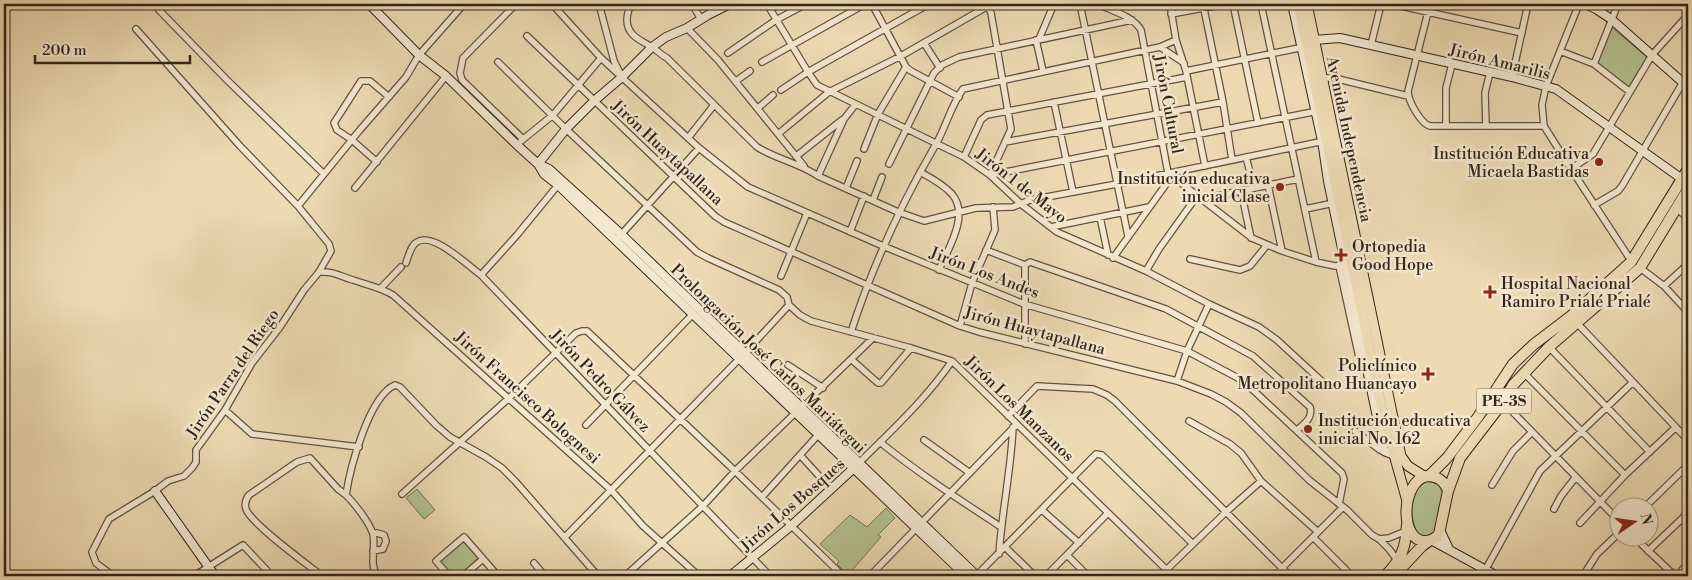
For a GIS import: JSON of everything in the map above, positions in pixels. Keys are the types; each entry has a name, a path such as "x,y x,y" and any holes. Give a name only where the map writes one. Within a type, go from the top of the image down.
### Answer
{"highway":[{"name":"PE-3S","path":"1394,576 1404,550 1407,502 1414,484 1417,480 1427,476 1447,458 1486,416 1503,402 1513,385 1574,320 1604,293 1631,262 1688,169"},
{"name":"PE-3S","path":"1604,293 1640,268 1688,189"},
{"name":"PE-3S","path":"1407,518 1414,537 1420,541 1436,538 1440,530 1448,491 1460,458 1486,416 1513,364 1533,345 1574,320"},
{"path":"1427,476 1441,480 1448,491"},
{"name":"PE-3S","path":"1385,576 1430,540"}],"main road":[{"name":"Avenida Independencia","path":"1298,4 1304,48 1324,141 1340,202"},
{"name":"Avenida Independencia","path":"1307,4 1322,78 1350,264 1384,419 1407,502"},
{"name":"Avenida Independencia","path":"1350,264 1401,456 1408,466 1427,476"}],"street":[{"name":"Prolongación José Carlos Mariátegui","path":"369,4 419,56 446,76 517,146 548,170 622,234 801,408 856,466 919,526 977,576"},
{"path":"136,29 240,146 298,206 406,77 419,56 464,4"},
{"path":"516,4 463,58 460,73 462,80 523,139"},
{"name":"Jirón Los Andes","path":"552,4 601,58 622,78 699,148 748,187 939,270 1024,304 1187,351 1238,378 1342,473 1344,479 1341,505"},
{"path":"599,4 614,61 622,78"},
{"path":"630,4 627,20 630,32 641,42 652,47 667,58 757,146 764,151 805,167 818,176 898,212 924,221 976,208 1013,207 1030,200 1170,175 1324,141"},
{"path":"692,4 704,17"},
{"path":"704,17 719,4"},
{"path":"538,164 566,129 594,101 622,78 652,47 666,37 687,28 730,4"},
{"name":"Jirón 1 de Mayo","path":"767,4 817,84 829,92 964,157 990,175 1021,204 1057,232 1146,271 1209,304 1259,327 1277,340 1328,387"},
{"path":"728,53 776,20 806,4"},
{"path":"762,62 866,4"},
{"path":"872,4 906,67 959,97"},
{"path":"912,4 916,11"},
{"path":"781,90 808,72 929,4"},
{"path":"1042,71 1037,39 1054,4"},
{"path":"1080,4 1128,236"},
{"path":"1098,4 1132,20"},
{"path":"1170,4 1176,40 1187,74 1204,166"},
{"path":"1171,14 1204,6 1225,4"},
{"path":"1233,4 1258,123"},
{"path":"1261,4 1316,262"},
{"name":"Avenida Independencia","path":"1292,4 1304,48"},
{"path":"1371,45 1381,4"},
{"path":"1392,4 1522,33"},
{"path":"1430,4 1408,96 1426,126 1544,126"},
{"path":"1512,77 1528,4"},
{"path":"1579,4 1546,86 1542,106 1544,126 1631,262 1664,286 1687,309"},
{"path":"1584,4 1612,18 1686,84 1622,186 1618,191 1594,206"},
{"path":"1594,64 1618,4"},
{"path":"778,134 829,92 901,56 988,5 1011,129 990,175"},
{"path":"1204,6 1223,102 1232,160"},
{"path":"159,10 227,80 324,174"},
{"path":"1571,169 1594,154 1652,55 1688,15"},
{"path":"888,164 934,73 950,60 959,56 1132,20"},
{"name":"Jirón Cultural","path":"1132,20 1141,30 1170,175 1252,238 1282,251 1316,262 1350,264"},
{"path":"687,28 736,81 805,167"},
{"name":"Jirón Huaytapallana","path":"527,36 714,216 960,326 1176,381 1211,394 1226,402 1241,414 1309,480 1341,505 1372,535 1380,539 1400,564"},
{"name":"Jirón Amarilis","path":"1314,40 1340,38 1546,86 1564,94 1682,179"},
{"path":"851,332 866,285 898,212 937,143 961,91 966,87 1145,50 1176,40"},
{"path":"924,43 940,68"},
{"path":"1160,46 1184,63"},
{"path":"964,157 984,117 1151,84 1216,65 1304,48"},
{"path":"1560,51 1594,64 1630,92"},
{"path":"517,146 553,115 601,58"},
{"name":"Jirón Los Manzanos","path":"498,62 566,129 698,252 779,290 787,297 789,305 800,315 811,321 949,360 1008,416 1015,426 1173,576"},
{"path":"1446,126 1446,88 1452,64"},
{"path":"864,148 878,114 906,67"},
{"path":"736,81 750,71"},
{"path":"1486,126 1485,93 1490,72"},
{"path":"355,188 446,76"},
{"path":"1322,78 1334,78 1408,96"},
{"path":"377,162 352,140 337,130 334,123 361,81 370,81 389,97"},
{"path":"758,108 773,95"},
{"path":"1054,102 1073,192"},
{"path":"1005,142 1223,102"},
{"path":"799,154 844,119 856,104"},
{"path":"688,138 714,105"},
{"path":"990,175 1318,111"},
{"path":"818,176 844,119"},
{"path":"615,241 699,148"},
{"path":"1246,157 1254,188"},
{"path":"846,188 857,160"},
{"name":"Prolongación José Carlos Mariátegui","path":"538,164 544,174 558,185 795,414 856,466"},
{"path":"920,172 941,184 953,194 959,212 957,227 939,270"},
{"path":"1110,256 1128,236 1170,175"},
{"path":"873,200 882,177"},
{"path":"1146,271 1159,249 1200,197 1241,191 1298,179"},
{"path":"481,275 518,235 558,185"},
{"path":"1268,185 1282,251"},
{"path":"1241,191 1252,238"},
{"path":"850,232 864,196"},
{"path":"1305,209 1340,202"},
{"name":"Jirón Parra del Riego","path":"113,576 96,563 92,552 109,519 155,492 168,481 187,474 196,462 196,450 225,410 252,363 280,327 330,254 331,248 298,206"},
{"path":"960,326 972,283 995,230 993,207"},
{"path":"1051,227 1149,207"},
{"path":"1677,208 1688,219"},
{"path":"781,276 807,213"},
{"path":"1100,217 1110,256"},
{"name":"Jirón Pedro Gálvez","path":"381,288 403,265 415,243 426,240 444,246 481,275 770,576"},
{"path":"1190,259 1240,270 1250,266 1267,245"},
{"path":"986,250 1026,264 1030,262 1166,309 1253,356 1310,407 1310,418 1297,430"},
{"path":"1025,344 1026,264"},
{"name":"Avenida Independencia","path":"1350,264 1384,451"},
{"path":"1664,286 1688,264"},
{"name":"Jirón Francisco Bolognesi","path":"319,272 334,272 350,280 381,288 393,295 611,490 643,526 698,576"},
{"path":"1176,381 1187,351 1209,304"},
{"path":"565,537 789,305"},
{"path":"586,425 692,315"},
{"path":"1574,320 1688,440"},
{"path":"402,494 509,398 576,333 587,331 843,576"},
{"path":"625,576 703,506 735,471 873,338"},
{"path":"1549,347 1650,452"},
{"path":"852,360 878,383 881,383 911,348"},
{"name":"Jirón Los Bosques","path":"730,576 791,526 856,466 904,418 945,371 949,360"},
{"path":"788,365 823,388"},
{"path":"1524,373 1625,475"},
{"path":"1484,573 1540,471 1632,383"},
{"path":"346,495 370,414 382,396 392,386 400,387 450,437 502,468 515,480 598,576"},
{"path":"1008,416 1037,386 1093,389 1100,392 1115,401 1290,576"},
{"path":"1503,402 1610,512"},
{"path":"225,410 252,434 359,447"},
{"path":"1189,421 1230,444 1241,453 1261,481 1318,532"},
{"path":"870,576 1015,426"},
{"path":"999,554 1015,426"},
{"path":"1580,523 1625,475 1676,428"},
{"path":"1355,431 1380,450 1394,455"},
{"path":"1492,485 1513,451 1532,432"},
{"path":"762,497 818,435"},
{"path":"924,440 970,473"},
{"path":"880,442 901,460 1001,527"},
{"path":"977,576 1096,454 1102,456 1193,544"},
{"path":"800,455 831,489"},
{"path":"322,576 255,522 248,514 245,503 250,495 297,462 308,458 312,458 338,489 346,495 361,514 373,534 373,562 378,576"},
{"path":"1654,498 1688,465"},
{"path":"1554,509 1575,478"},
{"path":"1160,576 1261,481"},
{"path":"155,492 215,576"},
{"path":"1274,576 1318,532 1341,505"},
{"path":"1042,510 1079,543"},
{"path":"1046,576 1108,513"},
{"path":"1648,551 1688,513"},
{"name":"Prolongación José Carlos Mariátegui","path":"919,526 966,576"},
{"path":"1440,530 1449,549"},
{"path":"1380,539 1389,538 1406,531"},
{"path":"373,534 384,535 386,541 383,549 373,551"},
{"path":"449,576 436,561 464,537 498,576"},
{"path":"1313,537 1352,576"},
{"path":"1430,540 1449,549 1484,573 1497,576"},
{"path":"1583,576 1597,554 1610,542"},
{"path":"194,576 243,545 272,576"},
{"path":"1005,547 1035,576"},
{"path":"1645,548 1675,576"},
{"path":"1067,555 1088,576"},
{"path":"463,576 483,559"},
{"path":"1682,576 1682,570 1688,562"},
{"path":"534,563 546,576"},
{"path":"1682,576 1688,572"}],"green space":[{"path":"1610,26 1647,57 1628,88 1597,63"},
{"path":"1424,480 1438,482 1444,493 1435,534 1426,538 1418,535 1411,505 1414,491"},
{"path":"417,489 435,510 424,519 406,498"},
{"path":"886,508 895,518 878,535 881,537 848,575 837,564 839,561 820,544 850,515 867,527"},
{"path":"463,541 478,558 458,576 453,576 440,561"}],"place":[{"name":"Institución Educativa Micaela Bastidas","path":"1599,162"},
{"name":"Institución educativa inicial Clase","path":"1280,187"},
{"name":"Ortopedia Good Hope","path":"1341,255"},
{"name":"Hospital Nacional Ramiro Prialé Prialé","path":"1490,292"},
{"name":"Policlínico Metropolitano Huancayo","path":"1428,374"},
{"name":"Institución educativa inicial No. 162","path":"1308,429"}]}
